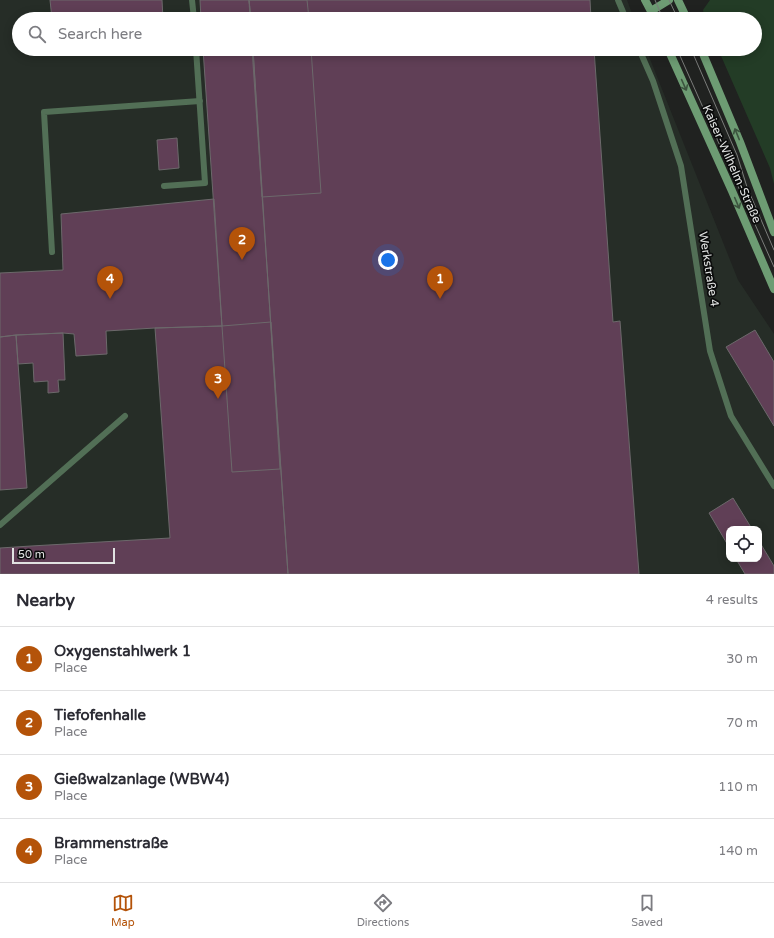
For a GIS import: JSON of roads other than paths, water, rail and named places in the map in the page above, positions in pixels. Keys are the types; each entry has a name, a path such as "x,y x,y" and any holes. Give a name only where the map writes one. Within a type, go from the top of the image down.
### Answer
{"main road":[{"path":"645,0 651,12"},
{"path":"656,12 669,0"},
{"path":"678,0 684,12"},
{"name":"Kaiser-Wilhelm-Straße","path":"671,56 774,289"},
{"name":"Kaiser-Wilhelm-Straße","path":"704,56 740,142 774,232"}],"lane":[{"path":"192,0 193,12"},
{"path":"618,0 623,12"},
{"path":"164,186 205,183 197,56"},
{"name":"Werkstraße 4","path":"642,56 653,81 681,166 710,350 731,416 774,486"},
{"path":"52,252 44,112 200,101"},
{"path":"0,525 125,416"}],"tram line":[{"path":"655,0 660,12"},
{"path":"669,0 675,12"},
{"path":"680,56 774,267"},
{"path":"694,56 737,155 747,187 774,250"}],"place":[{"name":"Tiefofenhalle","path":"242,260"},
{"name":"Brammenstraße","path":"110,299"},
{"name":"Oxygenstahlwerk 1","path":"440,299"},
{"name":"Gießwalzanlage (WBW4)","path":"218,399"}]}
